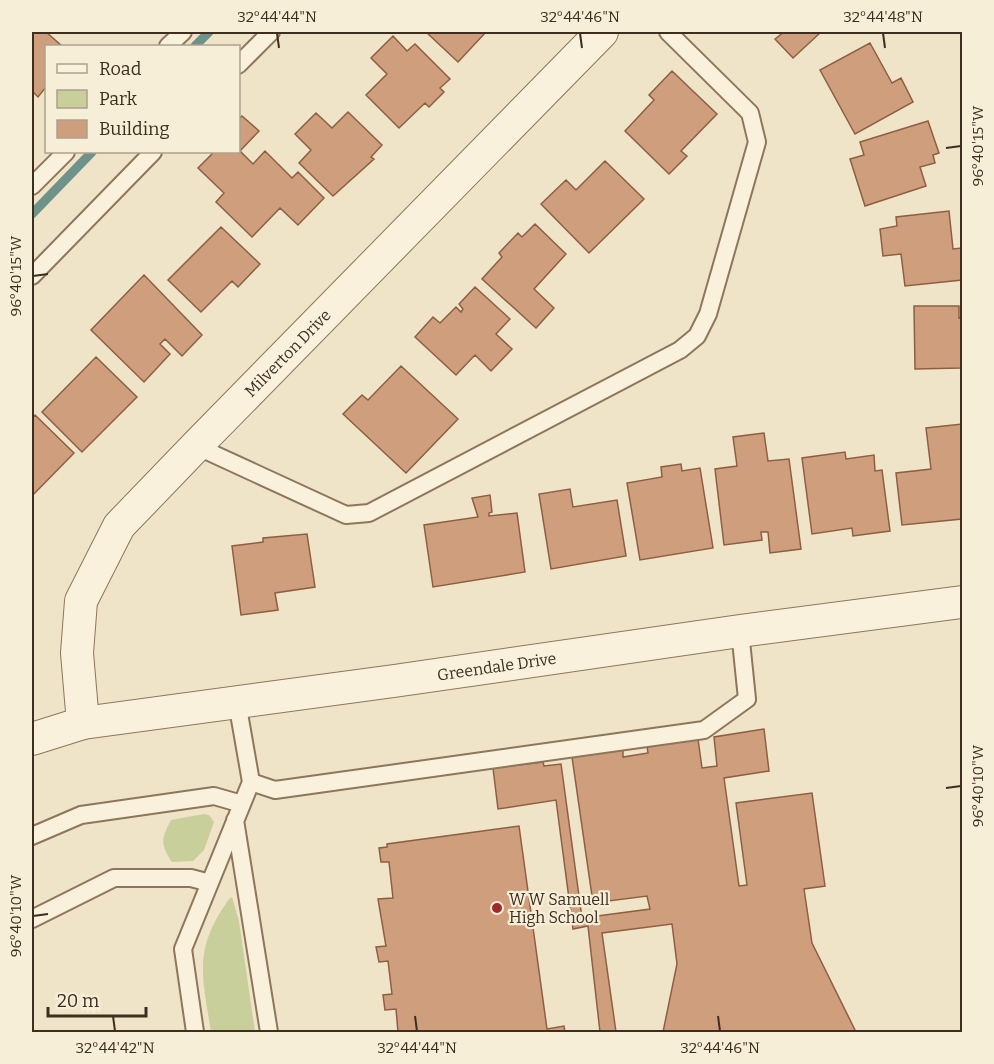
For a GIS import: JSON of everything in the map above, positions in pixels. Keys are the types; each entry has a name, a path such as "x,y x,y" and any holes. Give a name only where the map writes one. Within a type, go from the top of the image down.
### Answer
{"street":[{"name":"Milverton Drive","path":"83,723 77,653 81,601 119,526 602,32"},
{"name":"Greendale Drive","path":"32,739 83,723 963,602"}],"lane":[{"path":"169,45 183,32"},
{"path":"240,62 271,32"},
{"path":"196,446 346,515 369,513 680,350 697,336 708,314 757,142 750,113 668,32"},
{"path":"32,186 65,153"},
{"path":"32,276 152,153"},
{"path":"251,782 275,790 704,730 747,699 740,631"},
{"path":"195,1032 183,949 251,782 237,702"},
{"path":"32,836 81,815 214,796 239,812 269,1032"},
{"path":"32,919 114,878 191,878 210,883"}],"green space":[{"path":"209,815 214,822 204,850 193,861 172,862 165,851 163,841 171,820"},
{"path":"232,897 239,921 255,1032 211,1032 203,978 205,948 218,917"}],"building":[{"path":"32,32 46,32 61,45 45,45 45,88 38,97 32,91"},
{"path":"426,32 486,32 458,62"},
{"path":"784,32 821,32 793,58 775,39"},
{"path":"393,36 407,51 415,44 450,79 440,88 444,92 429,107 425,103 399,128 366,95 387,74 371,58"},
{"path":"870,43 892,83 901,78 913,102 855,134 820,70"},
{"path":"672,71 717,114 681,151 687,156 669,174 625,131 654,100 649,95"},
{"path":"348,112 382,145 371,157 374,159 333,196 299,163 311,150 295,134 316,113 332,128"},
{"path":"242,116 259,131 240,151 240,118"},
{"path":"928,121 939,153 933,155 935,163 920,167 926,186 865,206 850,159 864,155 860,142"},
{"path":"240,151 253,164 265,151 292,178 298,172 324,198 298,225 280,208 252,237 216,202 224,193 198,168 213,153 240,153"},
{"path":"605,161 644,199 589,253 541,204 566,180 576,190"},
{"path":"949,211 953,249 961,248 962,280 905,286 901,254 883,256 880,229 897,226 896,217"},
{"path":"535,224 566,254 534,289 554,308 536,328 482,279 502,257 499,253 518,233 522,237"},
{"path":"221,227 260,264 238,287 232,281 201,312 168,280"},
{"path":"144,275 202,335 182,356 165,339 160,344 170,354 144,382 91,330"},
{"path":"475,287 510,319 496,334 512,349 491,371 475,355 456,375 415,337 433,317 440,323 456,307 461,312 463,309 459,304"},
{"path":"914,306 959,306 959,318 962,317 961,368 915,369"},
{"path":"96,357 137,397 82,452 42,412"},
{"path":"401,366 458,419 406,473 343,414 362,395 368,400"},
{"path":"35,415 74,453 32,496 32,418"},
{"path":"962,424 962,519 902,525 896,473 931,469 926,428"},
{"path":"764,433 768,461 789,459 801,549 770,553 768,532 761,532 762,540 724,545 715,469 737,466 733,437"},
{"path":"845,452 846,459 874,455 875,471 882,470 890,531 853,536 852,528 812,534 802,458"},
{"path":"681,464 682,471 700,468 713,548 640,560 627,483 662,477 661,467"},
{"path":"570,489 573,507 617,500 626,556 551,569 539,494"},
{"path":"490,495 492,512 489,516 517,513 525,572 433,587 424,525 478,517 472,498"},
{"path":"307,534 315,587 275,593 278,610 241,615 232,546 263,542 263,538"},
{"path":"764,729 769,771 724,778 739,886 747,885 736,803 812,793 825,886 804,889 812,943 856,1032 663,1032 677,964 672,924 602,933 616,1032 600,1032 588,926 573,929 556,800 498,809 493,768 543,762 544,766 561,764 582,918 650,909 647,896 593,903 572,757 623,750 623,757 648,753 647,746 698,739 702,768 717,766 714,737"},
{"path":"519,826 547,1029 564,1026 565,1032 398,1032 396,1009 385,1010 383,995 392,994 388,961 379,962 376,947 386,946 378,899 393,898 389,862 381,862 379,848 387,847 387,844"}],"waterway":[{"path":"196,45 209,32"},
{"path":"32,214 91,153"}],"place":[{"name":"W W Samuell High School","path":"497,908"}]}
